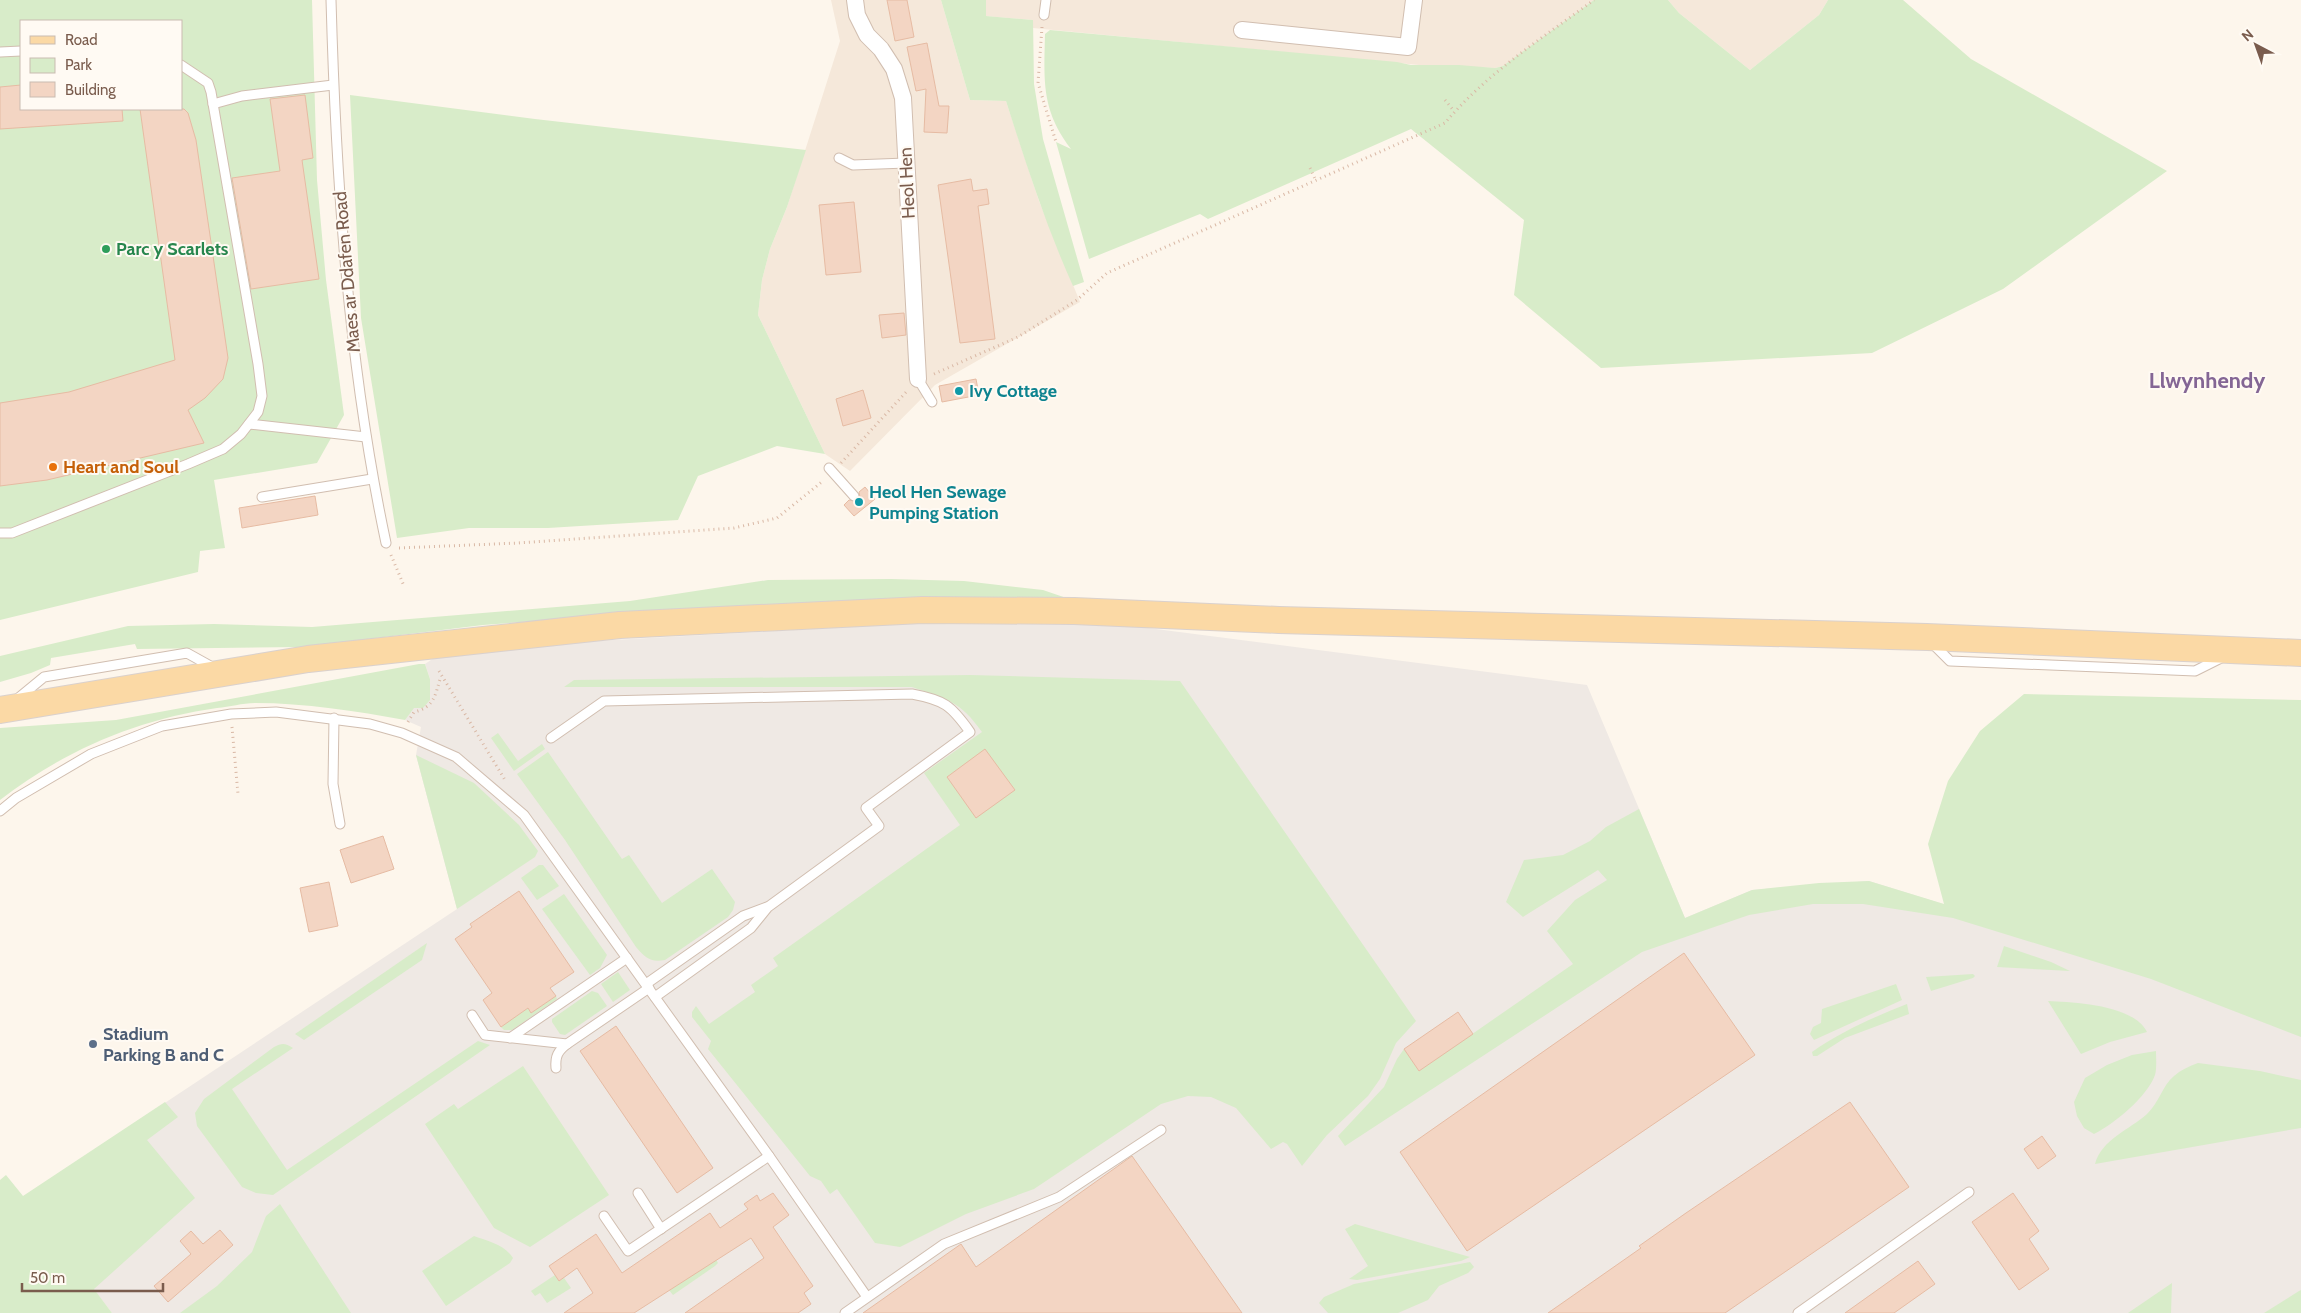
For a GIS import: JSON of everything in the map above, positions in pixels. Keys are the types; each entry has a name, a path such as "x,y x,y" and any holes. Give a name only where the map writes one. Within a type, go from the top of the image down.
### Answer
{"main road":[{"path":"2,710 308,659 620,625 922,610 1074,611 1298,620 1927,637 2301,653"}],"street":[{"name":"Heol Hen","path":"855,0 857,14 867,35 881,49 894,69 903,98 918,379"},
{"path":"1242,30 1408,47 1414,0"}],"lane":[{"name":"Maes ar Ddafen Road","path":"331,0 334,111 350,325 372,479 387,546"},
{"path":"1044,16 1046,0"},
{"path":"0,52 20,51"},
{"path":"0,533 12,533 223,449 250,424 258,412 262,396 214,104 208,83 182,66"},
{"path":"214,104 242,96 333,85"},
{"path":"839,158 854,165 906,163"},
{"path":"918,379 932,402"},
{"path":"250,424 366,437"},
{"path":"831,470 854,496"},
{"path":"262,497 372,479"},
{"path":"551,738 604,701 912,694 937,699 956,712 970,732 866,808 880,826 768,907 751,928 655,997"},
{"path":"0,811 16,798 91,754 162,726 231,714 276,712 370,724 402,733 456,757 524,815 769,1156 867,1297"},
{"path":"334,718 333,784 340,824"},
{"path":"556,1068 555,1058 559,1050 743,916 768,907"},
{"path":"510,1038 627,958"},
{"path":"472,1015 485,1035 567,1044"},
{"path":"845,1313 944,1244 1059,1197 1161,1130"},
{"path":"604,1216 628,1251 769,1156"},
{"path":"1798,1313 1969,1192"},
{"path":"638,1193 661,1229"}],"path":[{"path":"395,548 518,543 734,528 777,518 831,470 918,379 959,364 1018,336 1077,300 1107,273 1444,123 1464,100 1502,68 1594,0"},
{"path":"1044,16 1038,83 1056,142"},
{"path":"1445,100 1454,112"},
{"path":"1310,168 1316,181"},
{"path":"387,546 404,586"},
{"path":"439,671 507,783"},
{"path":"402,733 414,712 432,704 442,676"},
{"path":"231,714 238,794"}],"shaded area":[{"path":"831,0 941,0 970,100 1006,101 1039,201 1080,302 935,385 850,471 825,454 758,315 762,280 770,249 787,207 840,41"},
{"path":"986,0 1594,0 1518,56 1503,66 1495,68 1419,65 1033,28 1033,20 985,16"},
{"path":"1668,0 1828,0 1819,15 1750,70 1679,13"},
{"path":"904,624 1125,625 1587,685 1685,918 1752,890 1869,881 2301,1015 2301,1313 112,1313 23,1197 457,909 416,755 421,727 405,720 430,679 425,664 440,654 521,645"}],"green space":[{"path":"0,0 312,0 317,180 326,280 344,415 317,463 214,480 225,548 200,551 198,572 0,620"},
{"path":"941,0 986,0 986,16 1033,20 1034,84 1043,139 1084,282 1073,286 1063,263 1037,195 1006,101 970,100"},
{"path":"1594,0 1668,0 1679,13 1750,70 1819,15 1828,0 1903,0 1971,59 2167,171 2003,289 1872,353 1601,368 1514,295 1524,220 1411,129 1208,219 1200,214 1089,259 1056,142 1071,149 1054,121 1046,94 1044,66 1045,34 1050,30 1397,62 1411,65 1459,65 1495,68 1503,66"},
{"path":"350,95 535,119 806,150 787,207 770,249 762,280 758,315 825,454 777,446 698,476 678,520 548,528 469,528 397,538 361,318"},
{"path":"891,579 964,581 1043,590 1081,603 638,613 483,625 302,647 137,649 135,644 51,658 50,665 0,682 0,656 128,626 214,624 312,627 630,601 768,580"},
{"path":"425,664 430,679 430,700 423,708 414,708 405,720 330,708 274,703 245,704 188,713 130,729 76,752 49,766 0,800 0,728 116,720"},
{"path":"970,675 1180,681 1416,1021 1396,1043 1380,1079 1368,1096 1327,1135 1302,1166 1287,1144 1283,1142 1271,1149 1236,1108 1211,1097 1188,1096 1161,1104 1034,1189 966,1214 900,1247 875,1243 837,1189 830,1194 821,1181 810,1176 708,1049 711,1041 692,1017 692,1012 696,1006 709,1024 755,992 751,985 778,966 773,958 960,825 924,773 982,732 967,714 952,702 912,687 564,687 574,680"},
{"path":"2024,694 2301,700 2301,1037 2151,979 1953,918 1863,904 1813,904 1749,915 1642,952 1345,1146 1338,1136 1384,1087 1397,1059 1404,1049 1419,1071 1573,964 1547,931 1575,900 1607,880 1598,870 1523,917 1506,902 1524,860 1563,855 1590,841 1606,827 1639,809 1685,918 1752,890 1819,883 1869,881 1944,904 1928,844 1948,781 1980,731"},
{"path":"498,733 518,761 542,744 545,749 514,771 491,738"},
{"path":"548,752 622,859 629,855 662,903 712,869 735,902 733,910 728,917 665,960 655,961 642,954 565,840 517,774"},
{"path":"416,755 474,783 519,825 538,851 535,857 457,909"},
{"path":"539,865 543,865 559,886 537,900 521,878"},
{"path":"564,894 607,955 600,968 590,975 542,909"},
{"path":"427,943 422,960 304,1040 295,1034"},
{"path":"2004,946 2051,962 2070,971 1997,967"},
{"path":"618,972 630,990 613,1002 601,984"},
{"path":"1973,974 1975,976 1973,978 1931,991 1926,977"},
{"path":"1896,984 1902,1000 1814,1040 1810,1034 1813,1027 1821,1023 1822,1009"},
{"path":"592,991 598,993 607,1006 565,1035 560,1034 552,1019"},
{"path":"556,996 557,999 512,1030 504,1030 501,1027 528,1008 531,1013"},
{"path":"2048,1001 2087,1004 2117,1011 2130,1016 2140,1023 2147,1032 2110,1042 2081,1054"},
{"path":"1907,1004 1909,1014 1845,1038 1817,1056 1813,1056 1812,1052 1835,1037 1870,1019"},
{"path":"478,1041 490,1045 273,1195 256,1193 242,1187 197,1126 195,1113 204,1099 274,1047 284,1044 290,1046 293,1048 232,1089 287,1170"},
{"path":"2156,1051 2155,1075 2137,1101 2111,1124 2094,1134 2084,1128 2077,1116 2074,1102 2085,1078 2107,1065 2132,1055"},
{"path":"2198,1063 2260,1071 2301,1080 2301,1128 2095,1164 2099,1155 2110,1141 2151,1110 2166,1085 2174,1076 2185,1068"},
{"path":"523,1066 609,1195 530,1247 494,1228 425,1124 454,1104 458,1109"},
{"path":"165,1102 178,1117 147,1140 195,1198 94,1289 112,1313 0,1313 0,1180 6,1175 23,1196"},
{"path":"280,1204 351,1313 180,1313 217,1286 252,1252 266,1216"},
{"path":"1355,1224 1470,1257 1461,1261 1357,1280 1349,1279 1368,1266 1345,1229"},
{"path":"474,1236 501,1247 513,1258 510,1263 446,1306 422,1271"},
{"path":"715,1258 718,1263 715,1266 673,1295 669,1290"},
{"path":"1470,1262 1474,1267 1468,1273 1439,1286 1428,1300 1398,1313 1328,1313 1319,1303 1324,1297 1354,1284"},
{"path":"555,1275 559,1281 564,1278 571,1288 547,1303 540,1293 535,1296 531,1291"},
{"path":"2172,1283 2171,1313 2128,1313"},
{"path":"2301,1290 2301,1313 2264,1313 2299,1291"}],"building":[{"path":"887,0 907,0 914,37 895,41"},
{"path":"927,43 939,106 949,106 947,133 924,132 926,89 916,91 907,47"},
{"path":"20,85 20,110 122,110 123,121 0,129 0,87"},
{"path":"305,95 313,158 302,160 319,279 251,289 232,178 280,171 270,99"},
{"path":"184,109 188,113 196,140 228,358 223,379 205,398 188,410 204,443 47,480 0,486 0,403 69,392 175,360 140,110"},
{"path":"971,179 973,191 987,189 989,204 978,206 995,339 960,343 938,185"},
{"path":"854,202 861,272 826,275 819,205"},
{"path":"904,313 906,335 882,338 879,315"},
{"name":"Ivy Cottage","path":"976,379 979,395 942,402 939,386"},
{"path":"863,390 871,418 843,426 836,399"},
{"name":"Heol Hen Sewage Pumping Station","path":"865,487 875,499 854,516 844,505 849,500 858,501 860,497 859,492"},
{"path":"315,496 318,515 242,528 239,508"},
{"path":"985,749 1015,790 976,818 947,777"},
{"path":"383,836 394,869 351,883 340,850"},
{"path":"329,882 338,926 309,932 300,888"},
{"path":"519,891 574,972 550,988 556,996 531,1013 528,1008 501,1027 483,1000 492,993 455,939 472,927 470,924"},
{"path":"1684,953 1755,1055 1467,1251 1400,1152"},
{"path":"1458,1012 1473,1034 1419,1071 1404,1049"},
{"path":"616,1026 713,1168 677,1193 580,1051"},
{"path":"1850,1102 1909,1187 1725,1313 1548,1313 1641,1248 1639,1246 1686,1213"},
{"path":"2042,1136 2056,1156 2038,1169 2024,1149"},
{"path":"1132,1156 1242,1313 863,1313 961,1244 976,1267"},
{"path":"773,1193 789,1215 773,1227 813,1286 804,1293 811,1304 798,1313 685,1313 764,1258 751,1238 634,1313 564,1313 593,1293 577,1268 559,1281 549,1266 596,1234 622,1273 710,1213 720,1228 748,1209 744,1204 757,1195 760,1201"},
{"path":"2013,1193 2039,1231 2029,1239 2049,1269 2019,1290 1972,1222"},
{"path":"220,1230 233,1245 168,1302 154,1286 191,1254 180,1241 191,1231 203,1244"},
{"path":"1918,1261 1935,1284 1894,1313 1845,1313"}],"place":[{"name":"Parc y Scarlets","path":"106,249"},
{"name":"Ivy Cottage","path":"959,391"},
{"name":"Heart and Soul","path":"53,467"},
{"name":"Heol Hen Sewage Pumping Station","path":"859,502"},
{"name":"Stadium Parking B and C","path":"93,1044"}],"district":[{"name":"Llwynhendy","path":"2207,380"}]}
